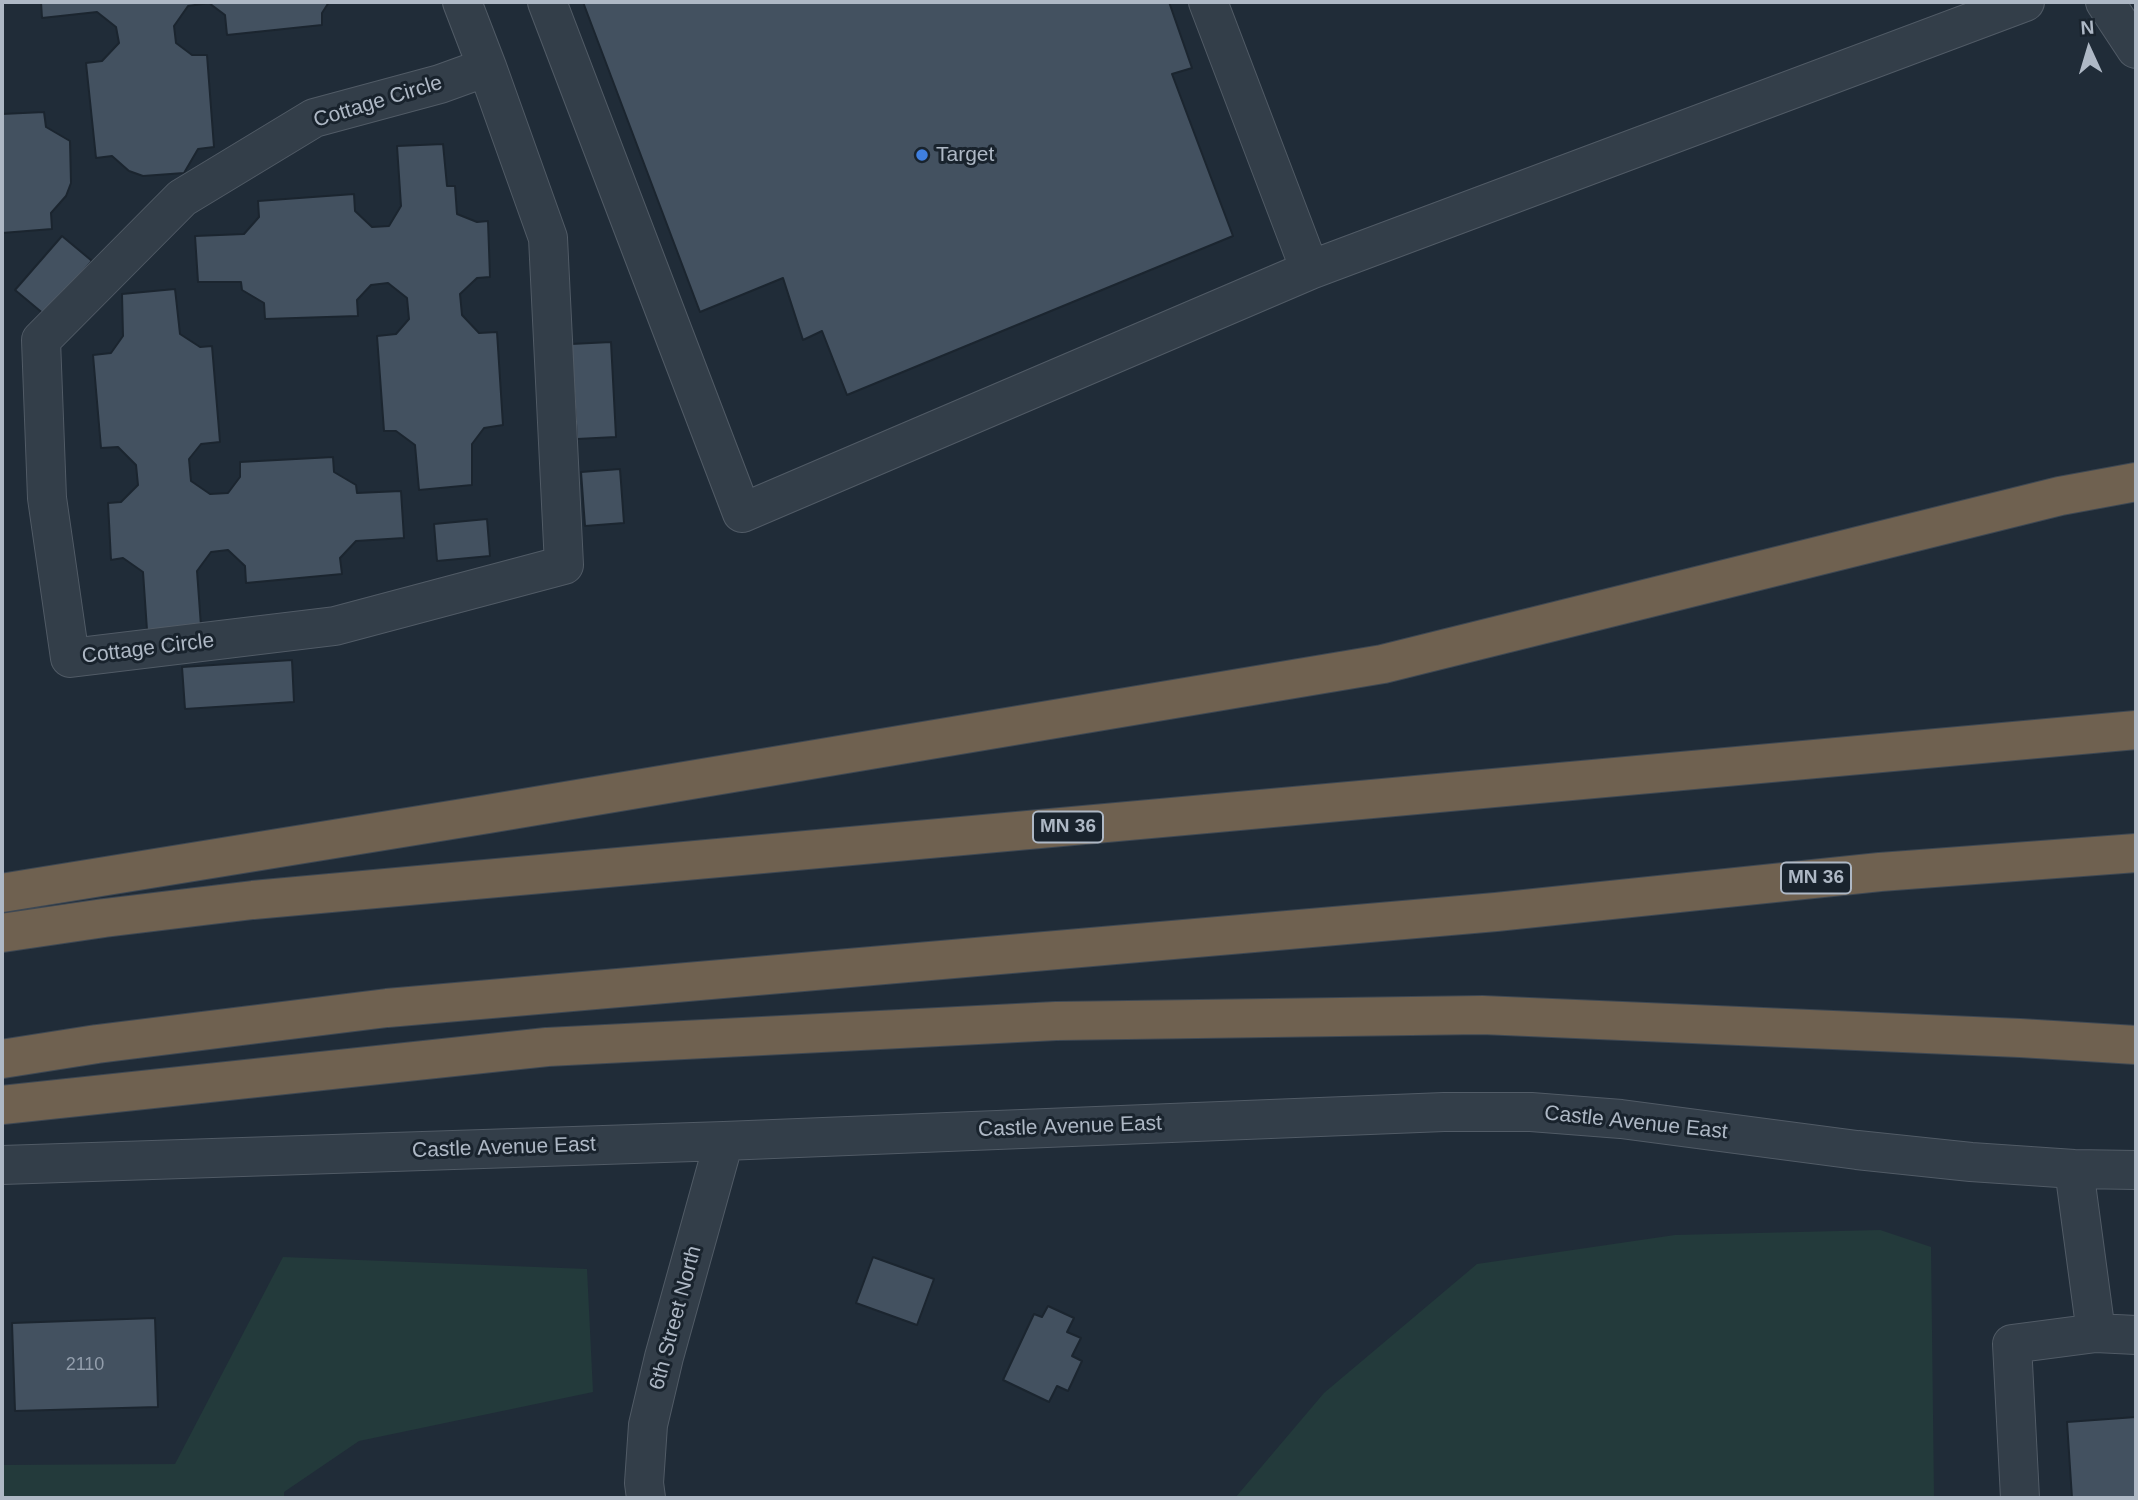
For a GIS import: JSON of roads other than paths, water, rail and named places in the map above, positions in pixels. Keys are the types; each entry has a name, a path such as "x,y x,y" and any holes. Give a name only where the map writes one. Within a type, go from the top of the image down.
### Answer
{"highway":[{"path":"2,893 1383,664 2060,496 2136,482"},
{"name":"MN 36","path":"2,933 253,900 2136,730"},
{"name":"MN 36","path":"2,1059 97,1044 387,1008 1496,912 1880,872 2136,853"},
{"path":"2,1105 547,1047 1056,1021 1482,1015 2136,1045"}],"street":[{"name":"Cottage Circle","path":"462,2 487,67 548,238 564,565 335,626 71,658 47,498 41,340 182,198 314,118 440,84 487,67"},
{"path":"547,2 742,513 1310,270 2025,2"},
{"path":"1208,2 1310,270"},
{"path":"2105,2 2136,48"},
{"name":"Castle Avenue East","path":"2,1166 1444,1112 1531,1112 1621,1119 1971,1162 2136,1170"},
{"name":"6th Street North","path":"646,1498 644,1483 648,1425 664,1356 724,1141"},
{"path":"2074,1169 2096,1333"},
{"path":"2020,1498 2012,1344 2096,1333 2136,1335"}],"place":[{"name":"Target","path":"922,155"}]}
